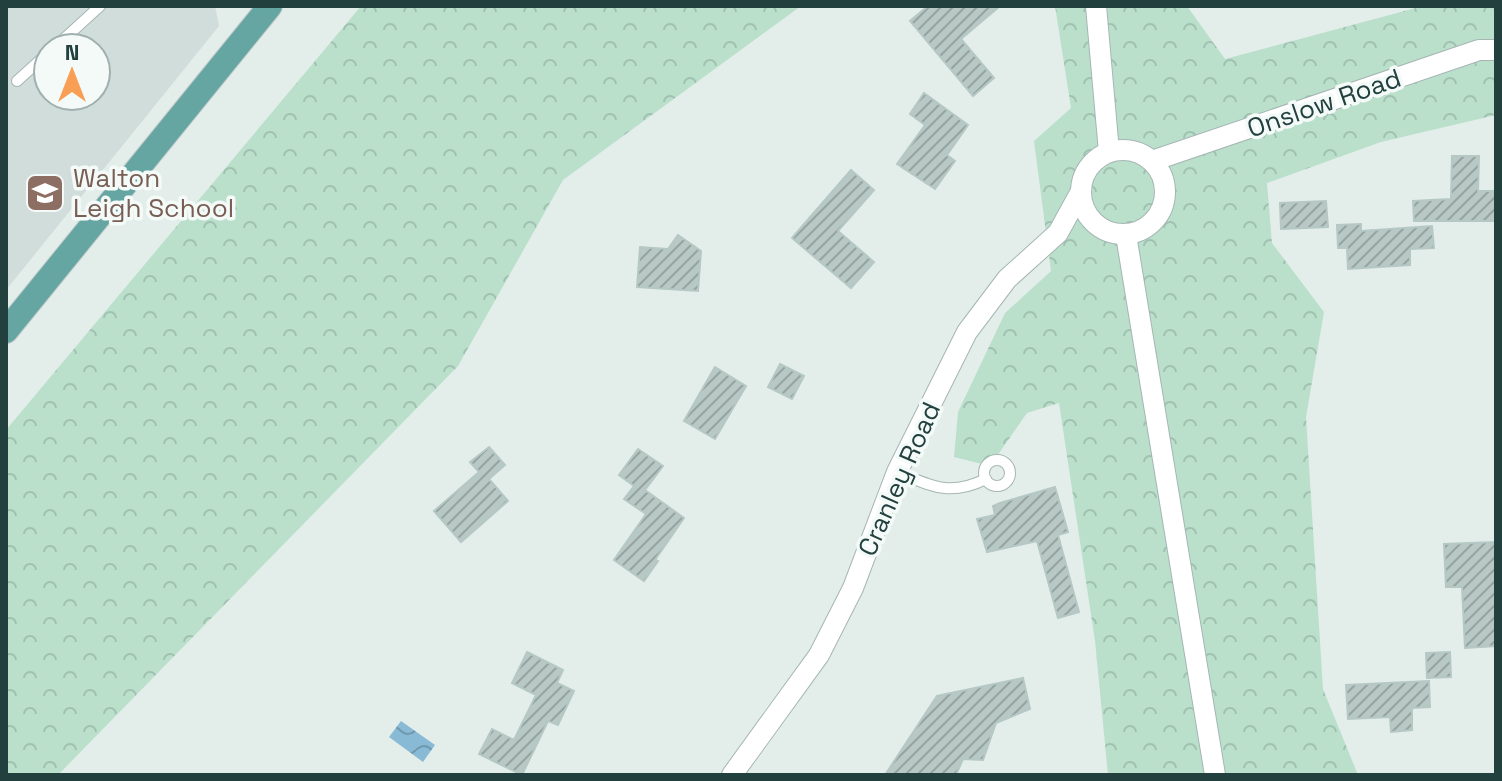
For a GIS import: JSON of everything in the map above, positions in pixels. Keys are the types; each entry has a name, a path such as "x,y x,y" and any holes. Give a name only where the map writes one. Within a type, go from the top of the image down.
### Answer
{"main road":[{"path":"6,331 270,6"}],"street":[{"path":"1096,6 1109,152"},
{"name":"Onslow Road","path":"1152,161 1479,50 1496,50"},
{"path":"1125,149 1140,153 1152,161 1163,176 1166,190 1164,205 1157,218 1146,228 1126,235 1102,230 1091,221 1083,208 1080,193 1086,170 1096,158 1109,152 1125,149"},
{"name":"Cranley Road","path":"732,775 819,655 853,588 897,472 967,332 1007,279 1058,233 1080,193"},
{"path":"1126,235 1215,775"}],"lane":[{"path":"72,32 100,6"},
{"path":"17,81 32,67"},
{"path":"897,472 945,490 968,488 986,479"}],"shaded area":[{"name":"Walton Leigh School","path":"6,6 215,6 219,26 6,290"}],"green space":[{"path":"361,6 801,6 563,180 458,366 58,775 6,775 6,430"},
{"path":"1055,6 1187,6 1225,59 1423,6 1496,6 1496,115 1381,142 1267,183 1272,243 1324,312 1306,417 1323,689 1358,775 1108,775 1095,641 1059,403 1027,413 990,466 954,457 958,412 1005,313 1051,271 1034,141 1071,108"}],"water":[{"path":"401,721 435,745 423,762 389,737"}],"building":[{"path":"928,6 1000,6 961,39 994,78 973,96 910,21"},
{"path":"924,93 968,125 947,155 955,161 935,189 897,164 925,125 910,114"},
{"path":"1452,156 1479,156 1478,191 1496,191 1496,221 1414,221 1413,201 1451,199"},
{"path":"851,170 874,190 838,231 874,262 851,288 792,238"},
{"path":"1326,201 1328,227 1281,229 1280,203"},
{"path":"1361,224 1361,231 1432,226 1434,248 1410,249 1410,265 1348,269 1347,248 1338,248 1337,225"},
{"path":"678,235 701,251 698,291 637,287 640,247 668,249"},
{"path":"780,364 804,376 792,399 768,387"},
{"path":"715,367 746,386 715,439 684,421"},
{"path":"489,447 505,465 489,479 508,501 461,542 434,511 479,472 470,462"},
{"path":"638,449 663,466 645,490 684,518 644,581 614,560 646,514 624,499 634,486 619,475"},
{"path":"1055,487 1068,532 1058,535 1079,612 1058,618 1037,541 987,552 977,519 995,515 993,506 1000,503"},
{"path":"1496,542 1496,646 1465,648 1462,587 1446,587 1444,544"},
{"path":"527,652 563,670 557,683 574,691 558,725 548,721 522,775 479,754 492,729 514,740 536,695 512,683"},
{"path":"1450,652 1451,677 1427,678 1426,653"},
{"path":"1023,678 1030,709 996,723 983,760 963,759 956,775 885,775 937,696"},
{"path":"1429,681 1430,707 1412,708 1412,730 1391,732 1390,717 1348,719 1346,685"}],"place":[{"name":"Walton Leigh School","path":"45,193"}]}
